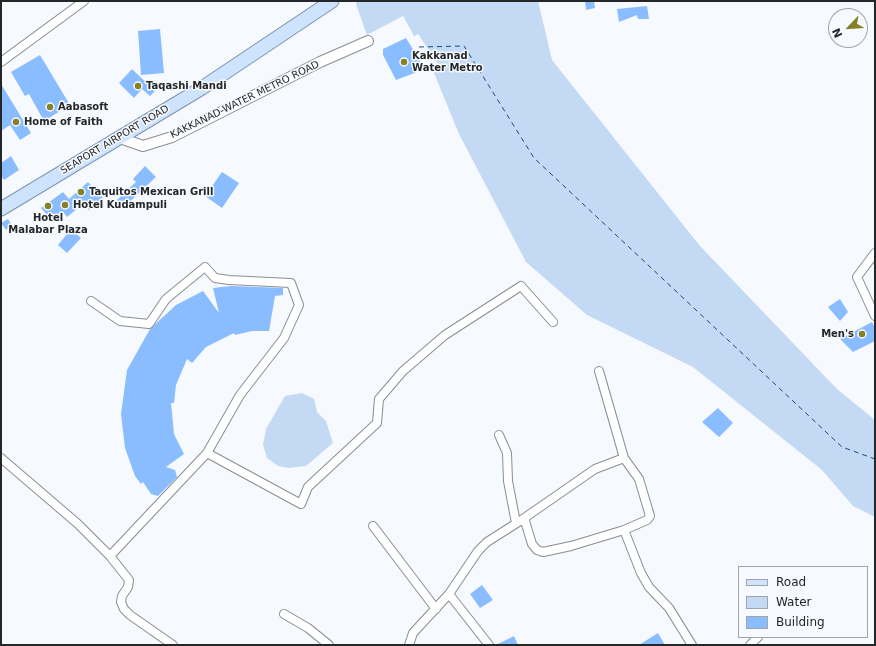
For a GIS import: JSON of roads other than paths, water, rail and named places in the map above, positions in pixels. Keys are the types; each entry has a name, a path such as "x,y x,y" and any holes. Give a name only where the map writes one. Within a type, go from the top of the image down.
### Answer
{"main road":[{"name":"SEAPORT AIRPORT ROAD","path":"1,209 120,138 228,70 332,1"}],"street":[{"path":"1,62 84,1"},
{"name":"KAKKANAD-WATER METRO ROAD","path":"120,138 143,146 172,137 320,62 368,41"},
{"path":"875,253 857,276 875,316"},
{"path":"90,301 120,321 149,324 166,299 204,267 215,278 291,283 298,305 284,338 240,395 207,453 110,556"},
{"path":"207,453 301,504 308,487 377,423 379,399 403,371 445,335 521,286 553,322"},
{"path":"518,522 524,521 532,544 536,550 542,552 571,546 624,530 647,520 650,516 638,479 624,458 598,371"},
{"path":"499,435 507,453 508,481 518,522"},
{"path":"1,458 78,524 110,556 129,580 128,587 122,596 121,602 124,609 130,615 173,645"},
{"path":"409,645 412,633 449,594 478,551 487,542 595,469 624,458"},
{"path":"373,526 436,608"},
{"path":"624,530 641,573 668,608 692,645"},
{"path":"449,594 489,645"},
{"path":"284,614 308,628 329,645"}],"water":[{"path":"357,1 538,1 552,60 700,246 837,389 875,420 875,517 853,506 822,470 693,367 587,315 526,262 459,134 432,68 403,16 367,35 356,4"},
{"path":"302,393 314,399 317,412 326,421 333,443 306,466 289,468 278,466 267,458 263,445 266,429 285,396"}],"place":[{"name":"Kakkanad Water Metro","path":"404,62"},
{"name":"Taqashi Mandi","path":"138,86"},
{"name":"Aabasoft","path":"50,107"},
{"name":"Home of Faith","path":"16,122"},
{"name":"Taquitos Mexican Grill","path":"81,192"},
{"name":"Hotel Kudampuli","path":"65,205"},
{"name":"Hotel Malabar Plaza","path":"48,206"},
{"name":"Men's","path":"862,334"}]}
